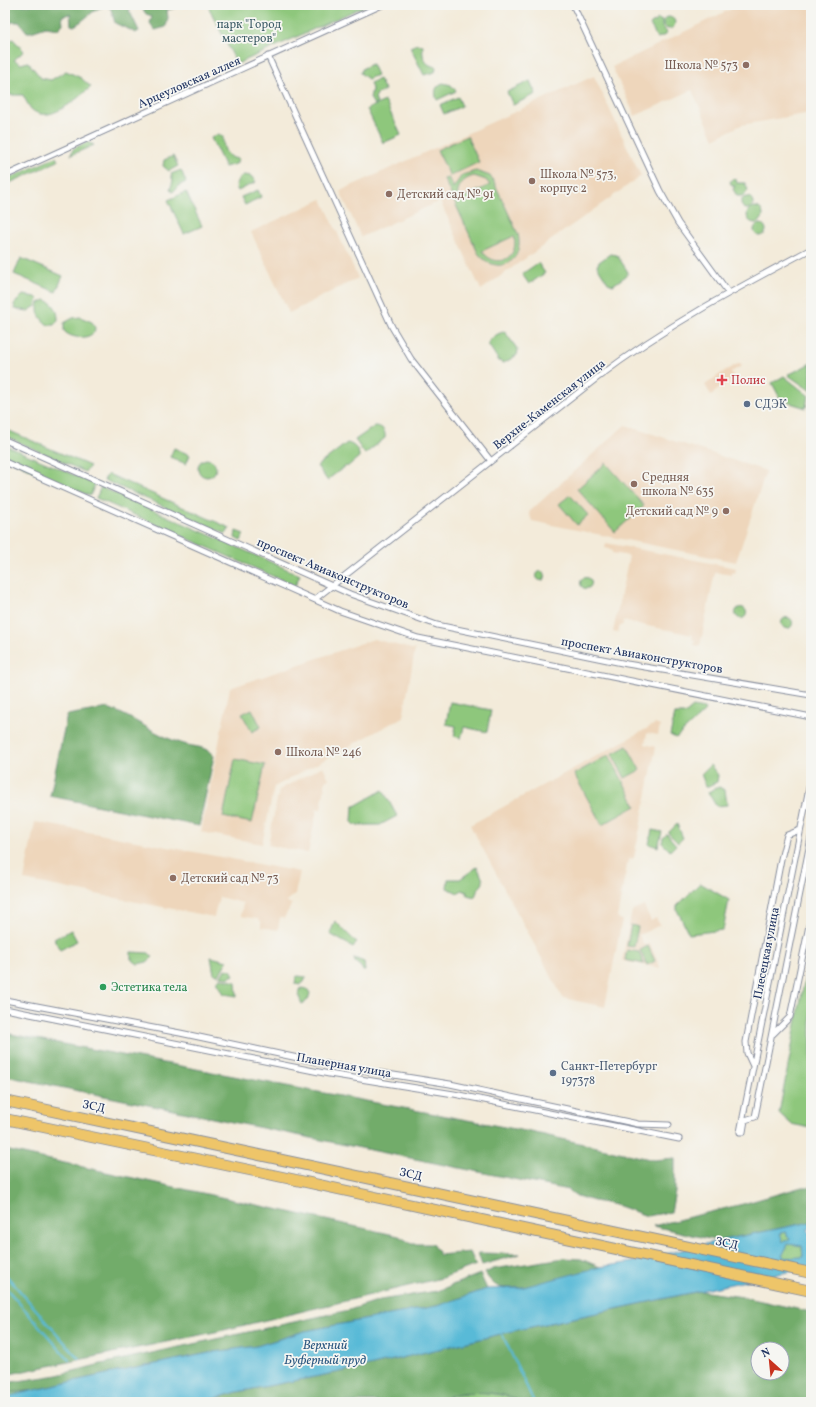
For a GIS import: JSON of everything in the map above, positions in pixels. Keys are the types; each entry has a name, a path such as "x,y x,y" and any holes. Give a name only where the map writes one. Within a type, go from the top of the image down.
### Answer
{"highway":[{"name":"ЗСД","path":"5,1101 263,1155 538,1216 811,1273"},
{"path":"5,1119 267,1173 811,1291"}],"street":[{"name":"Арцеуловская аллея","path":"5,176 382,5"},
{"path":"573,5 660,191 678,223 728,292"},
{"path":"268,56 392,327 411,359 491,461"},
{"name":"Верхне-Каменская улица","path":"315,599 491,461 667,328 728,292 811,249"},
{"name":"проспект Авиаконструкторов","path":"5,440 366,600 437,625 627,664 811,695"},
{"path":"5,462 315,599 383,627 436,643 811,717"},
{"name":"Плесецкая улица","path":"811,778 741,1132 745,1120 755,1117 811,838"},
{"path":"754,1067 747,1054 746,1042 781,859 787,834 800,830"},
{"path":"772,1034 790,1016 811,916"},
{"name":"Планерная улица","path":"5,1000 180,1033 331,1065 450,1084 638,1124 669,1125"},
{"name":"Планерная улица","path":"5,1009 329,1074 454,1094 679,1139"}],"shaded area":[{"name":"Школа № 573","path":"739,5 811,5 811,113 741,125 714,139 692,90 635,116 612,67"},
{"name":"Школа № 573, корпус 2","path":"594,76 641,176 481,290 440,201 361,237 340,191"},
{"path":"322,199 358,278 289,313 251,232"},
{"name":"Полис","path":"740,363 742,366 731,372 734,377 711,395 705,385 726,370"},
{"name":"Средняя школа № 635","path":"625,425 766,471 736,562 532,521 529,512"},
{"path":"606,543 736,568 735,573 731,572 731,575 715,572 700,646 694,645 695,640 692,639 693,635 623,621 623,625 620,625 618,633 613,632 629,556 612,553 613,550 605,548"},
{"name":"Школа № 246","path":"374,639 415,650 403,717 274,787 262,844 201,832 230,688"},
{"path":"655,724 660,726 658,735 647,733 645,744 656,747 634,858 628,860 617,918 622,920 605,1007 563,998 470,825"},
{"path":"323,766 329,779 326,780 321,809 317,809 308,853 268,845 279,790"},
{"path":"35,822 300,872 295,894 286,902 292,904 284,918 280,917 278,930 261,927 261,921 258,919 241,916 243,903 219,897 214,917 24,880"},
{"path":"644,906 651,921 656,918 660,925 639,935 644,945 650,944 660,967 659,968 622,961 632,911"}],"green space":[{"path":"5,5 134,5 129,10 139,31 135,33 115,23 111,9 107,6 94,11 74,26 71,25 70,14 62,16 63,24 58,29 46,27 27,32 19,22 11,22 5,38"},
{"path":"140,5 179,5 179,7 167,10 168,18 166,27 155,30 150,23 152,16 146,14"},
{"name":"парк \"Город мастеров\"","path":"367,5 237,64 208,6"},
{"path":"667,17 671,17 675,23 671,29 667,29 663,25 663,21"},
{"path":"658,19 662,21 662,27 667,32 665,35 658,38 655,36 650,25"},
{"path":"13,39 24,51 14,60 21,64 28,62 41,78 51,80 66,71 81,78 91,87 71,103 54,112 46,114 38,113 31,109 23,95 10,95 5,87 5,43"},
{"path":"417,44 423,46 425,60 432,66 436,67 435,72 424,75 410,47"},
{"path":"372,64 377,75 368,79 360,73 363,68"},
{"path":"379,79 385,90 377,94 375,99 377,103 374,105 370,98 372,89 370,83"},
{"path":"530,81 536,94 513,105 507,92"},
{"path":"443,83 451,85 456,91 437,100 436,90 438,86"},
{"path":"458,97 462,106 444,114 440,105"},
{"path":"385,101 401,135 383,143 367,109"},
{"path":"218,134 223,136 224,148 226,152 231,157 239,159 236,164 225,167 211,138"},
{"path":"467,136 479,162 450,176 437,150"},
{"path":"87,142 94,145 71,155 73,149"},
{"path":"173,156 178,166 169,171 163,166 164,160"},
{"path":"56,157 58,161 5,185 5,180"},
{"path":"181,170 186,182 178,186 173,192 170,190 173,181 171,174"},
{"path":"476,171 490,176 494,182 518,234 519,244 517,253 513,259 507,263 500,265 493,264 485,260 478,253 444,179 448,177 453,188 462,175","holes":["474,176 486,180 490,185 458,200 459,187 463,181","514,236 515,244 513,251 510,256 505,259 499,261 493,260 487,257 482,251"]},
{"path":"244,175 251,176 256,182 238,191 236,186 237,182"},
{"path":"732,179 736,180 737,183 745,183 748,190 744,196 737,196 733,189 735,186 732,186 730,182"},
{"path":"258,190 261,197 245,205 241,197"},
{"path":"186,192 202,226 184,234 168,200"},
{"path":"745,197 749,197 753,203 749,209 745,209 741,205 741,201"},
{"path":"755,207 762,212 763,215 758,222 755,223 748,218 747,215 752,208"},
{"path":"758,224 762,224 766,230 762,236 758,236 754,232 754,228"},
{"path":"610,254 617,255 628,272 626,276 613,285 608,283 597,266 599,262"},
{"path":"21,258 63,276 56,292 14,274"},
{"path":"538,263 545,273 529,284 522,274"},
{"path":"23,295 36,297 38,299 36,306 28,311 15,309 14,304"},
{"path":"45,300 54,305 57,311 58,320 54,325 48,325 39,315 39,303"},
{"path":"80,317 92,322 95,327 91,335 87,337 75,337 64,331 64,323 73,318"},
{"path":"505,332 518,350 517,355 504,363 499,361 488,344 495,336"},
{"path":"811,363 811,391 788,375"},
{"path":"784,376 809,396 806,408 781,400 772,383"},
{"path":"375,426 383,429 385,438 365,454 355,440"},
{"path":"5,429 90,466 85,472 5,436"},
{"path":"347,443 356,448 359,452 359,457 327,480 317,466"},
{"path":"5,445 95,484 90,496 5,458"},
{"path":"174,448 190,455 186,464 170,457"},
{"path":"203,459 211,459 216,464 214,475 211,477 203,477 198,472 198,464"},
{"path":"606,463 644,506 615,532 577,489"},
{"path":"108,474 230,528 226,534 104,480"},
{"path":"101,487 300,575 295,586 96,498"},
{"path":"570,495 588,515 577,525 559,504"},
{"path":"236,531 244,534 241,541 235,538"},
{"path":"541,571 546,576 541,581 536,576"},
{"path":"584,578 588,578 590,579 590,587 584,588 581,585 581,581"},
{"path":"739,608 743,608 745,609 745,617 739,618 736,615 736,611"},
{"path":"785,618 789,618 791,619 791,627 785,628 782,625 782,621"},
{"path":"450,702 491,710 487,732 464,727 461,738 454,736 456,726 446,724"},
{"path":"693,707 704,709 705,711 676,738 670,735 675,714 685,714"},
{"path":"108,708 127,716 174,741 204,748 214,756 199,826 50,796 67,715"},
{"path":"252,709 261,727 252,732 242,714"},
{"path":"627,746 640,770 625,778 612,754"},
{"path":"609,755 636,806 602,825 574,774"},
{"path":"235,759 265,765 252,823 223,817"},
{"path":"710,765 718,775 717,782 706,787 701,774"},
{"path":"719,787 725,790 727,805 716,806 708,792"},
{"path":"383,790 397,816 380,825 355,825 352,822 353,807"},
{"path":"677,824 683,838 678,843 668,833"},
{"path":"652,830 662,832 658,847 649,844"},
{"path":"667,834 676,845 670,851 662,843 663,838"},
{"path":"477,867 483,882 475,897 467,895 467,892 461,890 458,893 447,888 448,879 460,879"},
{"path":"700,883 729,900 723,930 689,934 677,910 677,906"},
{"path":"335,921 357,943 353,947 330,934"},
{"path":"631,925 638,927 634,947 627,946"},
{"path":"71,930 77,941 60,950 54,939"},
{"path":"648,946 655,961 647,965 640,950"},
{"path":"811,946 811,1128 791,1124 779,1113"},
{"path":"627,950 639,952 644,964 625,960"},
{"path":"131,952 149,953 153,957 147,962 138,964 131,959"},
{"path":"211,957 227,961 219,975 214,974"},
{"path":"354,958 364,962 365,971 363,971 355,962"},
{"path":"225,969 231,970 234,975 228,978 221,976"},
{"path":"296,977 306,977 304,982 300,985 295,984"},
{"path":"220,978 236,982 237,996 224,994 217,982"},
{"path":"301,988 307,989 310,993 308,1000 302,1004 298,995"},
{"path":"5,1033 531,1132 654,1160 675,1158 675,1191 671,1212 647,1216 616,1205 577,1196 568,1190 5,1076"},
{"path":"5,1150 399,1236 412,1244 432,1244 440,1255 470,1252 476,1265 442,1278 220,1331 5,1375"},
{"path":"802,1187 811,1187 811,1222 718,1241 653,1226 743,1204"},
{"path":"786,1232 790,1240 783,1242 779,1233"},
{"path":"788,1244 802,1246 803,1257 785,1258 782,1256"},
{"path":"478,1253 520,1254 482,1265"},
{"path":"564,1258 581,1259 600,1267 535,1285 509,1288 496,1285 485,1273 493,1269"},
{"path":"480,1274 487,1289 437,1306 305,1331 257,1346 214,1352 83,1379 38,1390 5,1393 5,1383 58,1375 101,1364 349,1310 380,1300 437,1291"},
{"path":"700,1291 743,1297 811,1312 811,1402 520,1402 499,1394 471,1393 456,1394 440,1402 202,1402 237,1392 360,1368 517,1330"},
{"path":"38,1390 5,1397 5,1393"},
{"path":"481,1392 515,1397 520,1402 440,1402 455,1394"}],"water":[{"name":"Верхний Буферный пруд","path":"811,1222 811,1228 808,1229 811,1237 811,1267 517,1330 360,1368 237,1392 202,1402 5,1402 5,1397 83,1379 214,1352 257,1346 305,1331 437,1306 487,1289 520,1288 600,1267 633,1262 718,1241","holes":["786,1232 790,1240 783,1242 780,1233","788,1244 802,1246 803,1257 785,1258 782,1256"]}],"waterway":[{"path":"5,1274 79,1359"},
{"path":"5,1287 69,1360"},
{"path":"502,1334 534,1402"}],"place":[{"name":"Школа № 573","path":"746,65"},
{"name":"Школа № 573, корпус 2","path":"532,181"},
{"name":"Детский сад № 91","path":"389,194"},
{"name":"Полис","path":"722,380"},
{"name":"СДЭК","path":"747,404"},
{"name":"Средняя школа № 635","path":"634,484"},
{"name":"Детский сад № 9","path":"726,511"},
{"name":"Школа № 246","path":"278,752"},
{"name":"Детский сад № 73","path":"173,878"},
{"name":"Эстетика тела","path":"103,987"},
{"name":"Санкт-Петербург 197378","path":"553,1073"}]}
